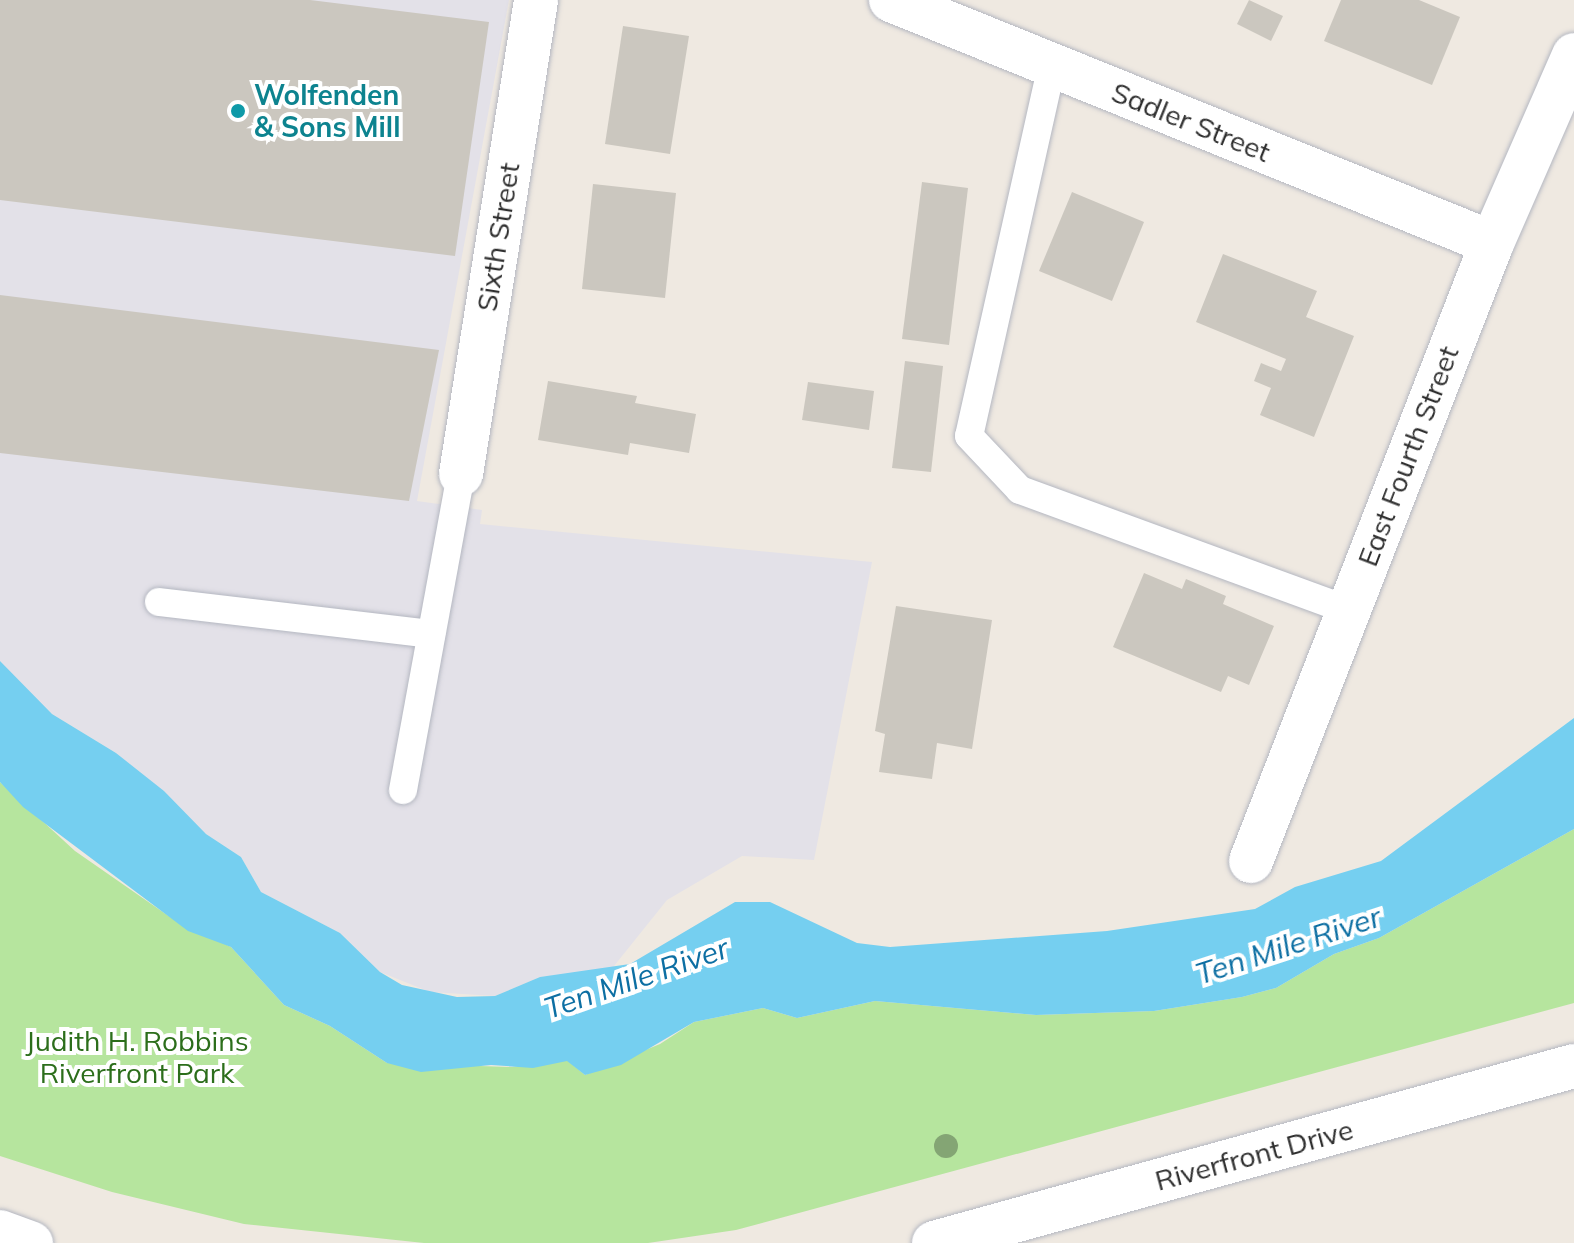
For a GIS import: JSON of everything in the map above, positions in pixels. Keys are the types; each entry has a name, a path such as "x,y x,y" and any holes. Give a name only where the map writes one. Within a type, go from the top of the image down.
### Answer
{"street":[{"name":"Sixth Street","path":"461,474 536,0"},
{"name":"Sadler Street","path":"891,0 1492,243"},
{"name":"East Fourth Street","path":"1251,861 1492,243 1574,55"},
{"name":"Riverfront Drive","path":"934,1243 1574,1066"},
{"path":"0,1232 31,1243"}],"lane":[{"path":"1052,65 969,436 1020,490 1348,610"},
{"path":"403,790 461,474"},
{"path":"159,602 431,634"}],"shaded area":[{"path":"0,0 509,0 417,501 482,510 480,524 872,562 814,860 742,856 667,900 610,971 540,977 495,996 430,992 380,972 340,933 261,892 241,857 206,834 116,753 52,714 24,688 0,661"}],"green space":[{"name":"Judith H. Robbins Riverfront Park","path":"0,782 75,851 170,917 231,947 284,1005 330,1026 387,1063 512,1067 567,1060 585,1075 660,1044 694,1022 763,1008 797,1018 875,1001 1036,1015 1154,1011 1242,997 1276,988 1334,954 1379,938 1574,829 1574,1003 736,1230 648,1243 424,1243 244,1224 112,1192 0,1156"}],"water":[{"name":"Ten Mile River","path":"0,661 52,714 116,753 164,791 206,834 241,857 261,892 340,933 380,972 402,985 457,997 495,996 540,977 630,964 735,902 770,902 857,943 890,947 1107,931 1255,909 1295,887 1381,861 1574,718 1574,829 1379,938 1334,954 1276,988 1242,997 1154,1011 1036,1015 875,1001 797,1018 763,1008 694,1022 621,1065 585,1075 567,1061 533,1068 491,1065 421,1072 387,1063 330,1026 284,1005 231,947 188,931 23,807 0,782"}],"building":[{"name":"Wolfenden & Sons Mill","path":"0,0 310,0 489,22 455,256 0,200"},
{"path":"1249,0 1283,16 1271,41 1237,24"},
{"path":"1341,0 1419,0 1460,17 1432,85 1324,41"},
{"path":"623,26 689,36 670,154 605,144"},
{"path":"922,182 968,188 949,345 902,339"},
{"path":"593,184 676,193 665,298 582,289"},
{"path":"1072,192 1144,222 1112,301 1039,271"},
{"path":"1223,254 1317,291 1306,317 1354,336 1314,437 1260,415 1271,388 1254,381 1261,363 1281,371 1286,359 1196,322"},
{"path":"0,295 439,350 409,501 0,453"},
{"path":"905,361 943,366 931,472 892,468"},
{"path":"548,381 637,396 635,403 696,414 689,453 630,443 628,455 538,440"},
{"path":"808,382 874,391 869,430 802,420"},
{"path":"1144,573 1182,589 1186,579 1226,596 1223,604 1274,626 1249,685 1228,676 1221,692 1113,647"},
{"path":"896,606 992,620 972,749 937,743 932,779 879,772 885,734 875,731"}],"place":[{"name":"Wolfenden & Sons Mill","path":"238,111"}]}
